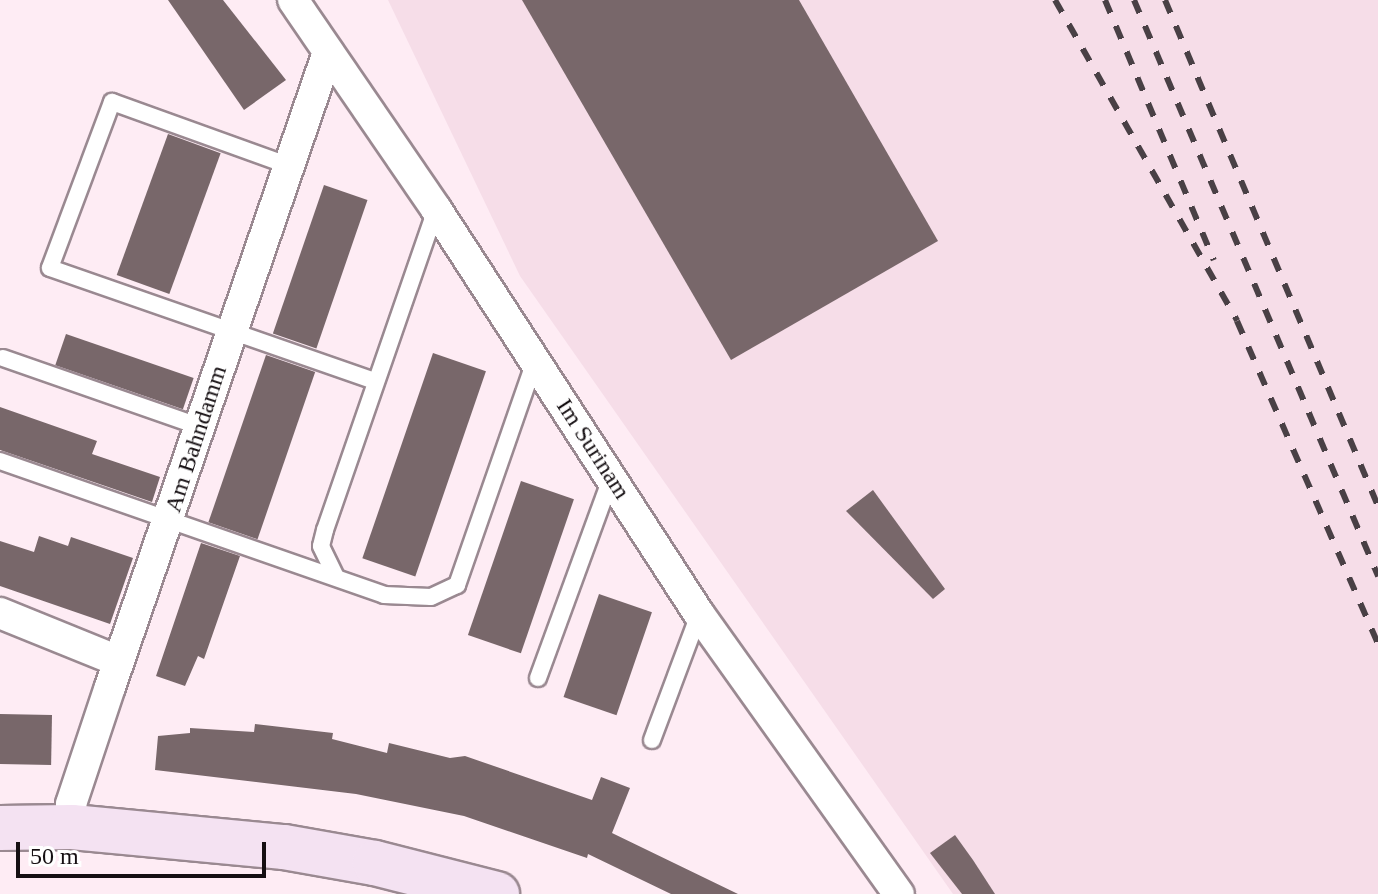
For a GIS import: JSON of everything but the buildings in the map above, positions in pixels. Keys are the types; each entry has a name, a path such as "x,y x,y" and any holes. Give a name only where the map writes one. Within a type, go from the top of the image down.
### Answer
{"main road":[{"path":"0,828 72,827 284,847 375,863 497,894"}],"street":[{"name":"Im Surinam","path":"293,0 436,209 699,614 899,894"},
{"name":"Am Bahndamm","path":"72,827 71,804 118,661 171,517 198,426 328,52"},
{"path":"0,613 118,661"}],"lane":[{"path":"290,166 112,102 50,268 374,381"},
{"path":"335,575 323,538 374,381 436,209"},
{"path":"3,358 198,426"},
{"path":"0,461 171,517 384,595 431,597 457,585 535,361"},
{"path":"538,678 611,476"},
{"path":"652,740 699,614"}],"shaded area":[{"path":"388,0 1378,0 1378,894 953,894 520,276"}],"railway":[{"path":"1055,0 1237,321 1378,643"},
{"path":"1105,0 1214,260"},
{"path":"1134,0 1378,576"},
{"path":"1165,0 1378,506"}]}
